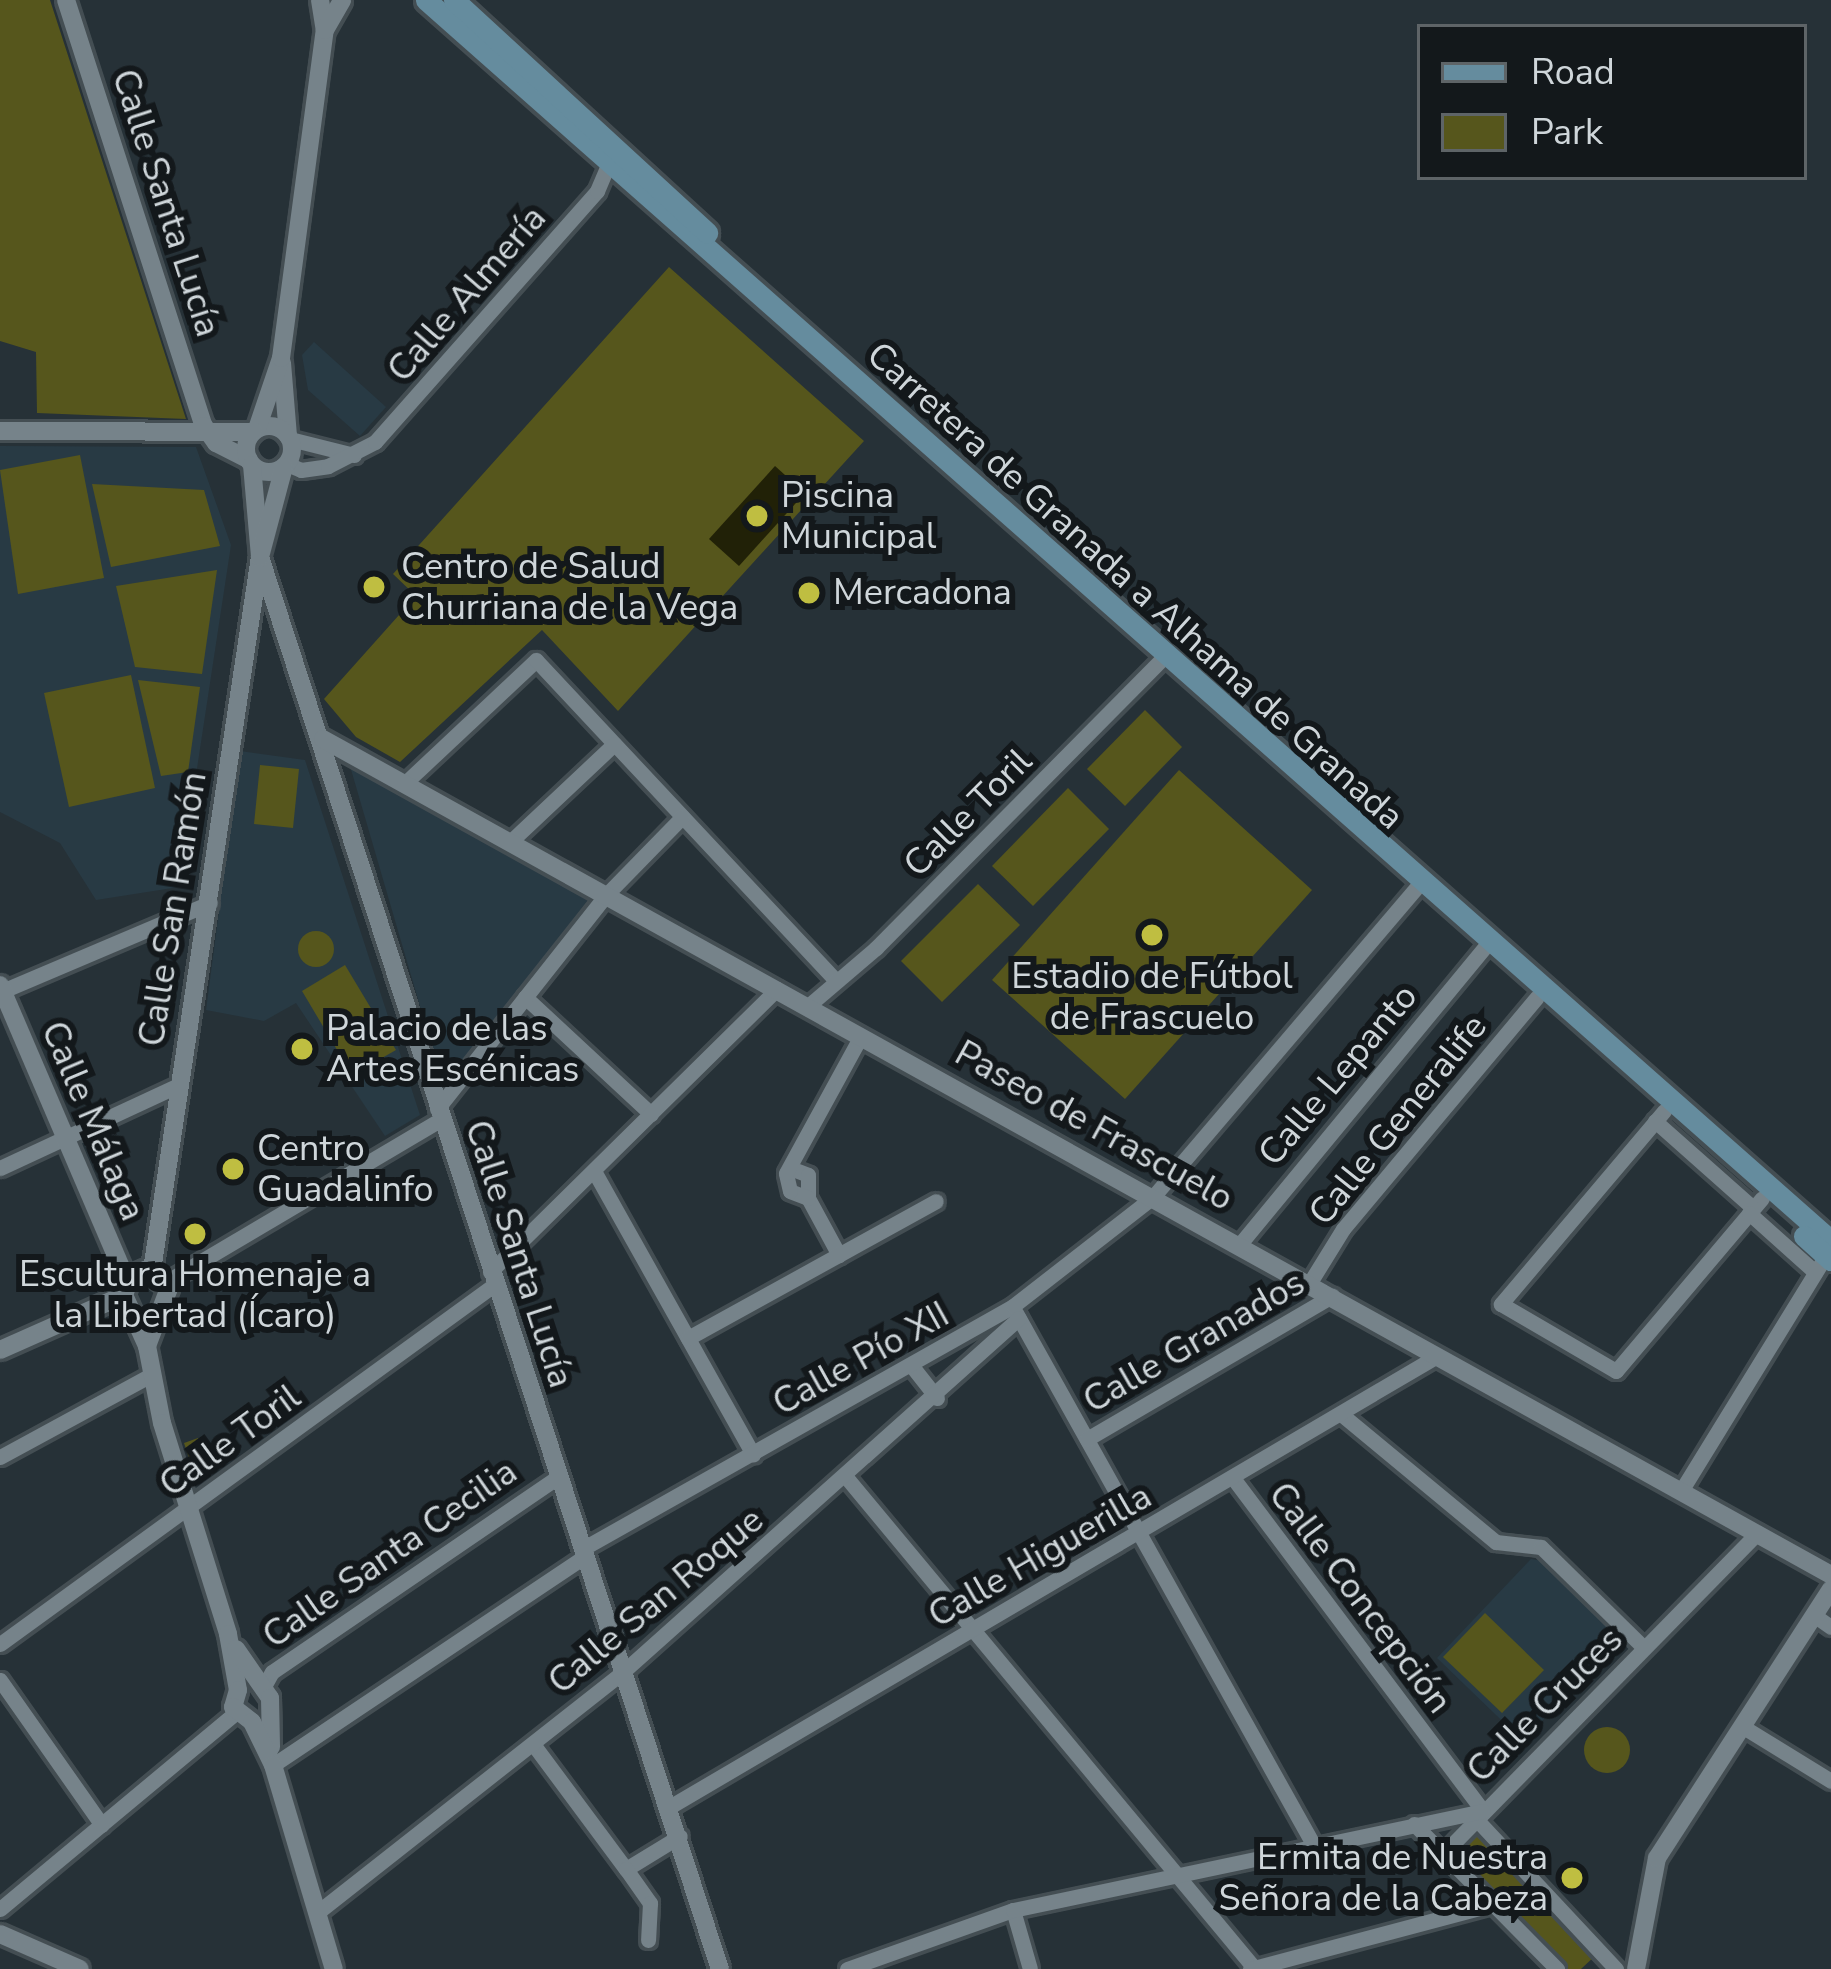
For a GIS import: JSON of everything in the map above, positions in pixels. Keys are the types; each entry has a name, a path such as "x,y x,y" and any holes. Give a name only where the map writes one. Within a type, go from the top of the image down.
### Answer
{"main road":[{"name":"Carretera de Granada a Alhama de Granada","path":"426,0 1454,916 1715,1140 1826,1257"},
{"name":"Carretera de Granada a Alhama de Granada","path":"454,0 640,169 772,304"},
{"name":"Carretera de Granada a Alhama de Granada","path":"1454,916 1755,1206 1826,1257"},
{"path":"1660,1116 1715,1140"}],"street":[{"name":"Calle Santa Lucía","path":"65,0 204,426"},
{"path":"255,431 281,358 325,30 320,0"},
{"path":"325,30 342,0"},
{"name":"Calle Almería","path":"286,465 301,470 357,456 382,434 597,191 609,163"},
{"path":"281,358 289,437"},
{"path":"0,431 204,426 289,437 357,456"},
{"path":"204,426 216,443 267,472 286,465"},
{"name":"Calle San Ramón","path":"255,431 250,462 260,557"},
{"name":"Calle San Ramón","path":"157,1312 169,1295 159,1276 179,1085 260,557 286,465 289,437"},
{"name":"Calle Santa Lucía","path":"260,557 323,739 492,1279 671,1806 720,1969"},
{"name":"Calle Toril","path":"808,1006 961,864 1165,656"},
{"path":"404,784 536,660 836,981"},
{"name":"Paseo de Frascuelo","path":"323,739 1831,1576"},
{"path":"510,842 614,744"},
{"path":"0,1351 128,1296 438,1114 606,895 682,818"},
{"name":"Calle Pío XII","path":"273,1766 583,1553 911,1365 1016,1312 1153,1197 1419,885"},
{"path":"1,990 210,903"},
{"name":"Calle Lepanto","path":"1240,1244 1484,948"},
{"name":"Calle Toril","path":"0,1644 187,1510 492,1279 777,989"},
{"name":"Calle Málaga","path":"1,990 128,1296"},
{"name":"Calle Generalife","path":"1310,1284 1343,1229 1537,997"},
{"path":"525,998 651,1114"},
{"path":"839,1255 808,1198 790,1192 790,1168 861,1036"},
{"path":"0,1168 179,1085"},
{"path":"1660,1116 1501,1304 1616,1371 1755,1206"},
{"path":"594,1171 753,1454"},
{"path":"688,1338 936,1201"},
{"path":"1682,1491 1826,1257"},
{"path":"128,1296 157,1312 147,1346"},
{"path":"128,1296 147,1346 187,1510 228,1634 238,1690 273,1766 334,1969"},
{"name":"Calle Granados","path":"1087,1439 1332,1296"},
{"path":"1016,1312 1313,1844"},
{"name":"Calle San Roque","path":"318,1912 625,1670 937,1398 1016,1312"},
{"name":"Calle Higuerilla","path":"671,1806 1437,1356"},
{"path":"911,1365 937,1398"},
{"path":"0,1457 151,1375"},
{"path":"1341,1414 1496,1542 1541,1547 1644,1648"},
{"name":"Calle Santa Cecilia","path":"261,1687 272,1672 558,1477"},
{"path":"846,1478 1253,1969 1494,1904"},
{"name":"Calle Concepción","path":"1232,1478 1480,1816 1616,1969"},
{"name":"Calle Cruces","path":"847,1969 1013,1910 1313,1844 1480,1816 1757,1533"},
{"path":"1637,1969 1658,1858 1823,1621 1831,1588"},
{"path":"228,1634 261,1687"},
{"path":"0,1680 102,1825"},
{"path":"238,1690 261,1687"},
{"path":"0,1909 102,1825 251,1717 261,1687"},
{"path":"1745,1727 1831,1781"},
{"path":"533,1744 650,1904 648,1940"},
{"path":"1444,1853 1480,1816"},
{"path":"1414,1824 1557,1969"},
{"path":"626,1869 680,1836"},
{"path":"1013,1910 1030,1969"},
{"path":"0,1934 80,1969"}],"shaded area":[{"path":"314,342 386,407 360,436 308,390 302,355"},
{"path":"0,446 196,447 231,545 179,887 96,900 60,843 0,812"},
{"name":"Piscina Municipal","path":"775,466 805,493 739,566 709,539"},
{"path":"240,751 305,760 420,1115 385,1136 296,1003 264,1021 206,1010"},
{"path":"350,766 588,900 456,1071 438,1068"},
{"path":"1531,1559 1543,1561 1620,1639 1523,1741 1437,1658"}],"green space":[{"path":"0,0 50,0 186,419 37,413 36,352 0,341"},
{"path":"669,267 864,441 618,711 542,630 400,762 356,737 324,699 416,596 393,574"},
{"path":"80,455 104,578 18,594 0,470"},
{"path":"92,484 204,490 220,546 111,567"},
{"path":"217,570 202,674 135,667 116,586"},
{"path":"131,675 155,788 69,807 44,693"},
{"path":"138,680 200,687 188,772 161,776"},
{"path":"1145,710 1182,747 1125,806 1087,769"},
{"path":"260,765 299,769 293,828 254,824"},
{"name":"Estadio de Fútbol de Frascuelo","path":"1179,770 1312,890 1125,1099 992,980"},
{"path":"1068,788 1109,829 1033,906 992,866"},
{"path":"978,884 1020,925 942,1002 901,961"},
{"path":"316,931 329,936 334,949 329,962 316,967 303,962 298,949 303,936"},
{"path":"345,965 396,1050 352,1075 302,991"},
{"path":"198,1438 210,1473 196,1479 184,1443"},
{"path":"1485,1613 1544,1670 1502,1713 1443,1657"},
{"path":"1607,1727 1623,1734 1630,1750 1623,1766 1607,1773 1591,1766 1584,1750 1591,1734"},
{"path":"1480,1833 1596,1955 1581,1969 1564,1969 1457,1856"}],"place":[{"name":"Piscina Municipal","path":"757,516"},
{"name":"Centro de Salud Churriana de la Vega","path":"374,587"},
{"name":"Mercadona","path":"809,593"},
{"name":"Estadio de Fútbol de Frascuelo","path":"1152,935"},
{"name":"Palacio de las Artes Escénicas","path":"302,1049"},
{"name":"Centro Guadalinfo","path":"233,1169"},
{"name":"Escultura Homenaje a la Libertad (Ícaro)","path":"195,1234"},
{"name":"Ermita de Nuestra Señora de la Cabeza","path":"1572,1878"}]}
